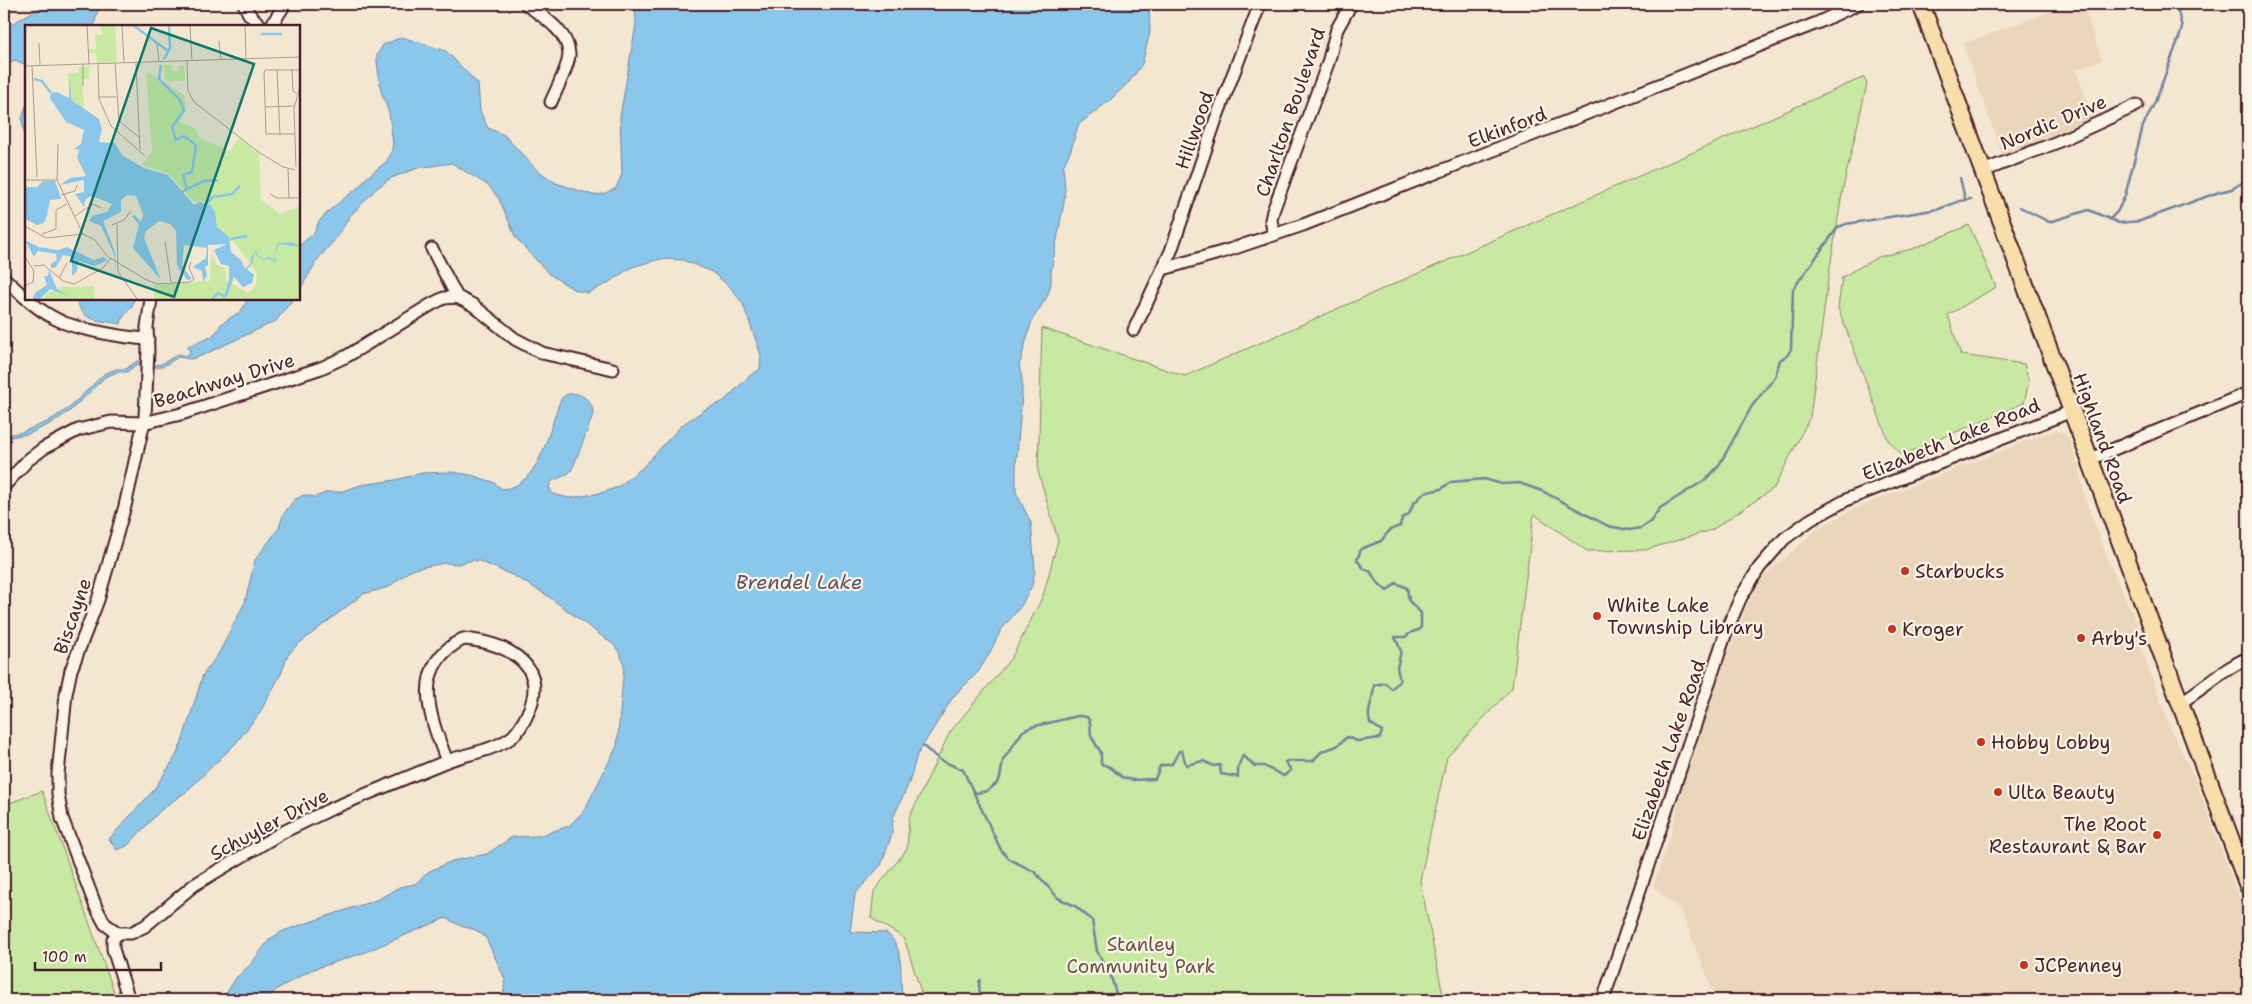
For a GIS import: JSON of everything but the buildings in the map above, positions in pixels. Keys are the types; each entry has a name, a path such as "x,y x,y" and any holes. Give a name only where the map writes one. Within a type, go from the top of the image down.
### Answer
{"highway":[{"name":"Highland Road","path":"1921,4 2248,886"}],"street":[{"path":"244,4 249,14 260,25"},
{"path":"272,25 285,4"},
{"path":"526,4 558,30 569,54 551,102"},
{"name":"Hillwood","path":"1134,330 1171,251 1216,119 1260,4"},
{"name":"Charlton Boulevard","path":"1274,235 1271,220 1273,211 1324,72 1337,29 1351,4"},
{"name":"Elkinford","path":"1163,268 1229,250 1274,235 1502,148 1817,23 1858,4"},
{"name":"Nordic Drive","path":"1983,171 2055,143 2137,105"},
{"path":"432,249 457,297 473,306 515,340 542,354 613,369"},
{"path":"4,278 25,298"},
{"name":"Beachway Drive","path":"4,486 28,460 44,448 78,430 111,422 143,422 190,412 321,368 347,356 432,304 444,298 457,297"},
{"path":"28,300 57,320 148,345"},
{"name":"Biscayne","path":"118,933 105,924 96,907 72,845 62,818 58,794 58,774 66,694 71,670 100,590 125,506 143,422 148,345 147,328 151,300"},
{"path":"2090,459 2248,393"},
{"name":"Elizabeth Lake Road","path":"1603,1000 1727,629 1744,591 1766,560 1796,529 1836,505 2072,411"},
{"name":"Schuyler Drive","path":"118,933 132,933 145,926 194,885 282,833 333,808 447,761 495,746 512,736 524,723 533,698 534,687 530,668 520,658 480,641 463,639 449,647 436,662 429,680 427,699 431,717 447,761"},
{"path":"2180,702 2248,658"},
{"path":"118,933 113,939 113,950 129,1000"}],"shaded area":[{"path":"2069,4 2083,4 2102,60 2076,70 2094,120 2003,157 1963,44"},
{"path":"2055,430 2064,433 2069,440 2078,464 2086,502 2108,560 2136,621 2144,655 2172,732 2194,776 2248,922 2248,1000 1716,1000 1681,911 1653,887 1669,840 1685,777 1710,700 1742,616 1758,582 1816,530 1853,509"}],"green space":[{"name":"Stanley Community Park","path":"1864,77 1867,84 1843,188 1828,280 1810,417 1774,488 1712,530 1645,550 1587,551 1534,514 1512,688 1447,757 1420,880 1444,1000 901,1000 921,992 904,938 871,918 874,891 907,849 909,818 950,732 1012,657 1043,596 1058,540 1038,471 1042,328 1185,376"},
{"path":"1969,225 1996,287 1948,315 1961,355 2024,364 2029,381 2024,403 1902,455 1888,440 1838,308 1842,277 1878,257 1912,249"},
{"path":"42,791 117,1000 4,1000 4,805"}],"water":[{"path":"42,4 99,4 94,25 25,25 25,65 15,60 4,64 4,29"},
{"name":"Brendel Lake","path":"635,4 1149,4 1150,32 1142,64 1130,81 1110,100 1078,125 1071,150 1063,166 1064,202 1051,272 1051,284 1047,297 1032,320 1019,366 1022,378 1022,395 1016,466 1016,492 1031,523 1035,570 1032,586 1021,606 1001,630 978,672 953,697 917,755 909,783 893,818 892,834 881,865 855,894 850,932 886,933 893,939 899,955 903,1000 503,1000 505,979 486,938 476,930 461,926 446,918 363,953 311,970 277,989 267,1000 222,1000 236,978 250,965 270,939 283,931 379,899 399,887 415,884 428,872 452,861 487,854 512,837 538,836 569,826 584,811 617,746 624,667 621,655 614,645 545,594 514,576 479,561 473,560 458,564 445,563 418,568 408,572 389,587 363,594 297,645 288,655 281,674 259,714 235,744 187,791 161,810 127,846 117,850 109,839 153,791 176,756 203,675 219,653 245,602 255,560 279,528 283,515 294,500 304,495 315,497 328,492 339,492 361,485 395,480 422,473 451,472 471,475 493,482 502,489 515,486 526,478 535,467 542,454 561,399 571,394 582,396 586,399 590,403 593,414 571,471 551,482 549,487 553,494 569,498 601,493 618,487 642,468 682,425 706,409 724,401 748,377 760,369 761,355 743,304 730,287 712,272 683,260 660,259 632,267 608,283 588,293 575,290 549,274 516,238 499,199 489,186 452,163 418,168 391,178 377,188 350,216 338,236 318,259 300,289 300,245 314,233 319,221 386,162 391,154 393,144 389,113 381,91 377,62 377,55 383,45 402,37 446,51 478,84 480,111 488,128 504,135 537,170 556,183 593,195 604,194 616,188 622,174 620,117 636,24"},
{"path":"25,108 25,142 22,119"},
{"path":"77,300 134,300 123,317 121,324 93,319 87,316 79,307"},
{"path":"247,300 292,300 276,321 201,356 191,359 178,357 162,367 137,364 127,372 117,372 105,377 70,411 48,425 28,434 4,438 4,435 19,433 47,422 69,408 104,374 116,369 126,369 137,361 158,365 178,354 187,356 190,352 188,346 211,337 221,324 241,311"}],"waterway":[{"path":"2110,219 2117,212 2125,196 2143,126 2155,102 2180,35 2182,27 2176,4"},
{"path":"1960,178 1965,198"},
{"path":"2020,207 2049,222 2089,210 2119,223 2140,221 2232,189 2248,179"},
{"path":"973,791 977,793 987,791 996,784 1000,778 1003,760 1023,731 1031,727 1078,716 1087,717 1090,722 1091,736 1101,753 1101,764 1110,767 1122,777 1133,780 1155,779 1160,766 1172,764 1179,751 1182,751 1186,765 1203,761 1214,766 1220,765 1221,774 1238,777 1238,767 1243,755 1254,766 1264,766 1284,776 1291,770 1285,762 1313,761 1321,752 1337,746 1347,737 1357,741 1380,738 1382,731 1370,723 1369,718 1374,685 1385,683 1392,689 1400,680 1397,668 1401,651 1395,637 1405,637 1419,630 1421,627 1421,613 1409,601 1407,588 1396,583 1387,591 1376,581 1370,571 1364,569 1357,560 1361,549 1381,541 1390,530 1400,526 1402,518 1409,514 1413,504 1424,493 1441,489 1451,482 1484,479 1502,484 1519,483 1542,491 1608,526 1629,530 1641,528 1650,522 1660,508 1705,480 1718,467 1752,406 1775,377 1780,360 1787,356 1791,349 1793,289 1838,227 1846,224 1939,209 1971,199"},
{"path":"923,746 940,760 963,770 1001,850 1009,859 1035,872 1058,898 1075,906 1092,920 1097,951 1111,977 1118,1000"},
{"path":"980,980 980,1000"}],"place":[{"name":"Starbucks","path":"1905,571"},
{"name":"White Lake Township Library","path":"1597,616"},
{"name":"Kroger","path":"1892,629"},
{"name":"Arby's","path":"2081,638"},
{"name":"Hobby Lobby","path":"1981,742"},
{"name":"Ulta Beauty","path":"1998,792"},
{"name":"The Root Restaurant & Bar","path":"2157,835"},
{"name":"JCPenney","path":"2024,965"}]}
